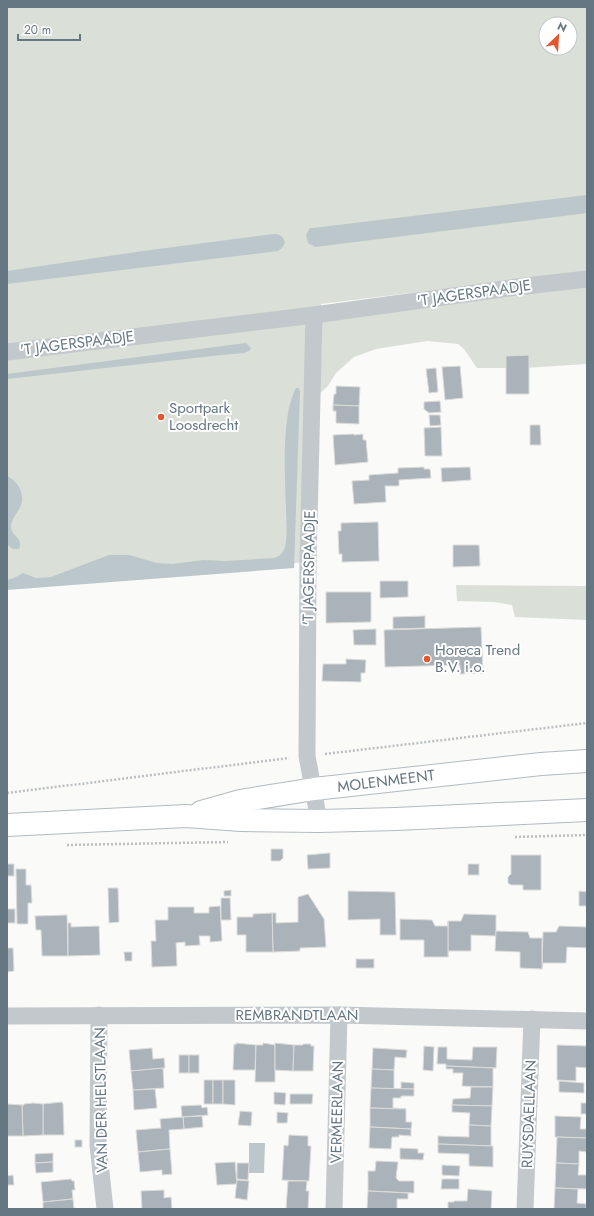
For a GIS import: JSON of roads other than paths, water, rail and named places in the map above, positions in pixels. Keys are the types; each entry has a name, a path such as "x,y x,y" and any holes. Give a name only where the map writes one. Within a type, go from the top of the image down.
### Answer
{"main road":[{"name":"MOLENMEENT","path":"186,816 240,801 314,789 541,764 587,761"},
{"name":"MOLENMEENT","path":"7,825 186,816 242,820 319,821 587,810"}],"street":[{"name":"'T JAGERSPAADJE","path":"7,352 314,315 517,287 587,279"},
{"name":"'T JAGERSPAADJE","path":"314,315 308,564 307,756 319,821"},
{"name":"VAN DER HELSTLAAN","path":"99,1015 98,1145 105,1209"},
{"name":"REMBRANDTLAAN","path":"7,1016 339,1015 587,1020"},
{"name":"VERMEERLAAN","path":"334,1209 339,1015"},
{"name":"RUYSDAELLAAN","path":"525,1209 532,1019"}],"place":[{"name":"Sportpark Loosdrecht","path":"161,417"},
{"name":"Horeca Trend B.V. i.o.","path":"427,659"}]}
